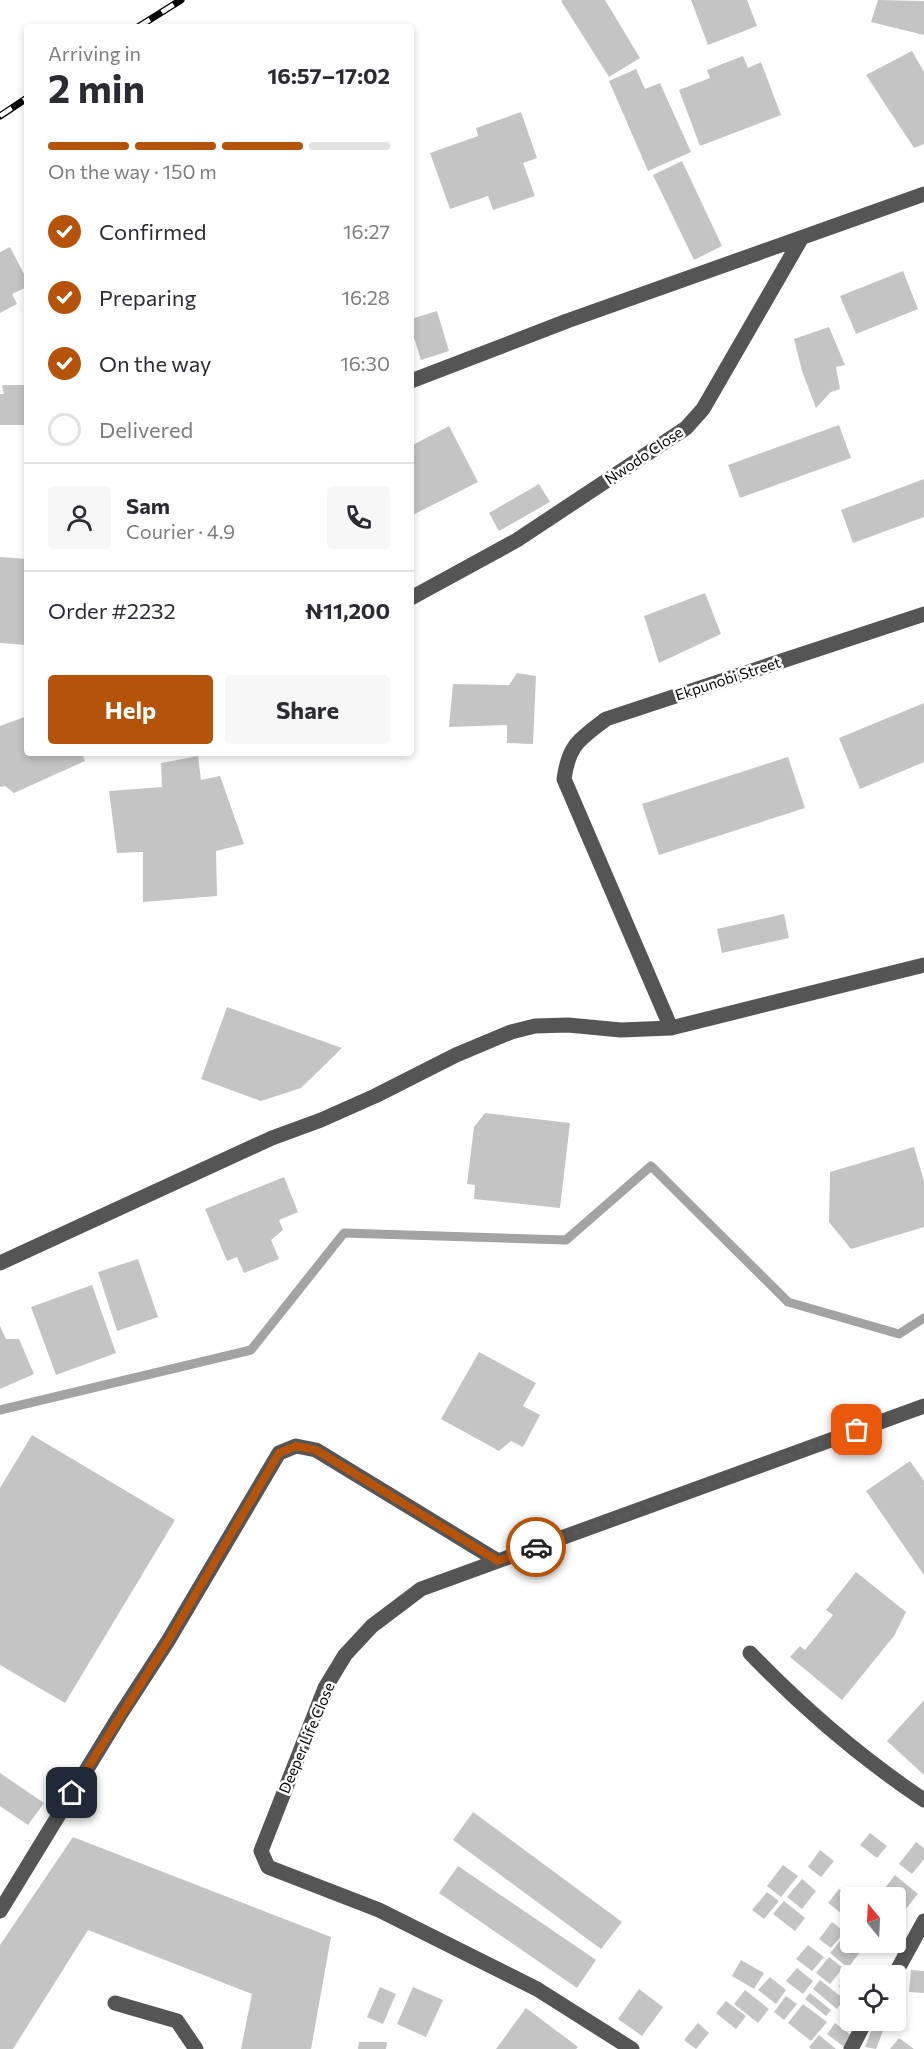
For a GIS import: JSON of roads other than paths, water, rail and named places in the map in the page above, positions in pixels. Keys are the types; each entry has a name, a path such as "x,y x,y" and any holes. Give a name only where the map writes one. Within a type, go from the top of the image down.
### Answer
{"street":[{"path":"414,380 567,321 924,194"},
{"name":"Nwodo Close","path":"414,596 517,540 686,428 703,409 801,239"},
{"name":"Ekpunobi Street","path":"671,1028 564,780 567,759 579,740 606,719 924,614"},
{"path":"0,1263 272,1138 364,1101 456,1055 511,1032 536,1026 568,1025 621,1030 671,1028 924,965"},
{"name":"Deeper Life Close","path":"632,2049 537,1989 410,1925 379,1910 268,1867 261,1851 326,1688 345,1655 372,1626 421,1589 924,1406"},
{"path":"0,1911 168,1641 279,1453 296,1446 316,1450 498,1561"},
{"path":"750,1653 786,1691 827,1727 924,1800"},
{"path":"900,1965 924,1921"},
{"path":"115,2003 177,2021 196,2049"},
{"path":"851,2049 860,2031"}],"waterway":[{"path":"0,1410 251,1350 344,1233 566,1240 651,1166 788,1302 899,1334 924,1318"}],"railway":[{"path":"143,24 181,0"},
{"path":"0,116 24,100"}]}
